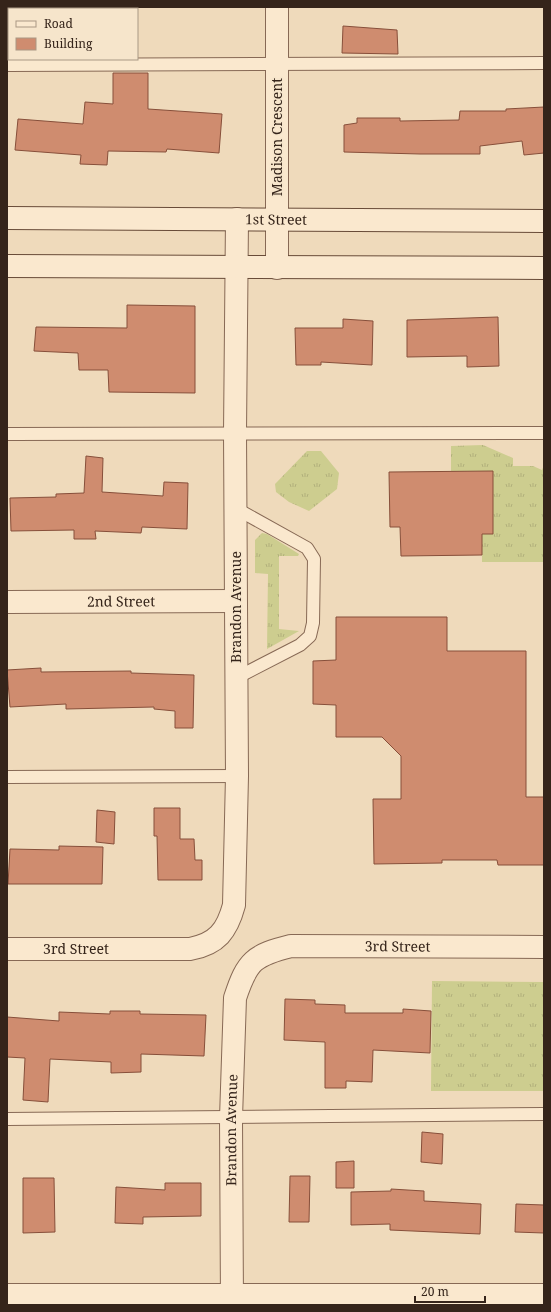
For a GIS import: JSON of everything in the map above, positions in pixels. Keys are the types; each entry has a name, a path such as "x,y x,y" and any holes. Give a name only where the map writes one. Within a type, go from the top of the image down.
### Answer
{"street":[{"name":"Madison Crescent","path":"277,7 277,268"},
{"name":"1st Street","path":"7,218 544,220"},
{"name":"Brandon Avenue","path":"214,939 221,934 229,922 234,905 237,776 235,433 237,219"},
{"path":"7,266 544,268"},
{"name":"2nd Street","path":"7,602 235,601"},
{"name":"3rd Street","path":"7,949 190,949 202,946 214,939"},
{"name":"3rd Street","path":"255,960 266,953 291,946 544,948"},
{"name":"Brandon Avenue","path":"232,1300 231,1118 235,998 240,980 255,960"},
{"path":"7,1296 232,1300 544,1295"}],"lane":[{"path":"7,65 277,66 544,63"},
{"path":"7,434 544,433"},
{"path":"235,508 307,548 314,559 313,623 310,636 300,645 236,678"},
{"path":"7,777 237,776"},
{"path":"7,1119 544,1114"}],"green space":[{"path":"483,445 513,458 513,466 533,466 542,470 544,465 544,562 482,562 482,534 493,534 493,471 451,471 451,446"},
{"path":"307,451 321,451 339,473 337,489 309,511 289,502 276,492 275,484"},
{"path":"262,533 267,534 299,554 298,556 279,556 279,629 299,631 267,649 268,574 255,573 255,540"},
{"path":"432,981 544,982 544,1091 431,1091"}],"building":[{"path":"343,26 397,30 398,54 342,53"},
{"path":"113,73 148,73 148,109 222,114 219,153 167,149 166,152 108,151 107,165 80,164 81,155 15,150 18,119 83,124 85,102 113,104"},
{"path":"544,107 544,153 524,155 522,141 480,146 480,154 344,152 344,125 357,123 357,118 400,118 400,121 459,120 460,111 506,111 506,109"},
{"path":"127,305 195,306 195,393 109,392 108,370 79,370 78,353 34,351 36,327 127,328"},
{"path":"498,317 499,366 467,367 467,356 407,357 407,320"},
{"path":"343,319 373,321 372,365 321,362 321,365 296,365 295,328 343,328"},
{"path":"86,456 103,458 102,492 163,496 164,482 188,483 187,529 142,527 141,533 95,531 96,539 74,539 74,530 11,531 10,498 56,497 56,494 84,493"},
{"path":"493,471 493,534 482,534 482,555 401,556 400,527 390,527 389,472"},
{"path":"336,617 447,617 447,651 526,651 526,797 544,797 544,865 498,865 497,860 442,860 442,863 374,864 373,799 401,799 401,756 382,737 336,737 336,705 313,704 313,661 336,660"},
{"path":"41,668 41,672 131,671 131,673 194,675 193,728 175,728 175,711 154,709 154,707 66,709 66,704 10,707 7,670"},
{"path":"154,808 180,808 180,839 194,839 195,860 202,860 202,880 158,880 157,836 154,836"},
{"path":"97,810 115,812 114,844 96,842"},
{"path":"59,846 103,847 102,884 8,884 10,849 59,850"},
{"path":"285,999 315,1000 315,1004 345,1005 345,1013 403,1013 403,1009 431,1011 430,1053 373,1050 372,1082 346,1081 346,1088 325,1088 325,1042 284,1040"},
{"path":"110,1011 140,1011 140,1014 206,1015 204,1056 141,1054 141,1072 111,1073 111,1062 50,1059 48,1102 23,1100 25,1058 7,1057 7,1017 59,1021 59,1012 110,1014"},
{"path":"422,1132 443,1134 442,1164 421,1162"},
{"path":"354,1161 354,1188 336,1188 336,1162"},
{"path":"290,1176 310,1176 309,1222 289,1222"},
{"path":"23,1178 54,1178 55,1232 23,1233"},
{"path":"165,1183 201,1183 201,1216 143,1217 143,1224 115,1223 116,1187 165,1190"},
{"path":"391,1189 424,1191 424,1201 481,1204 480,1234 390,1230 390,1224 351,1225 351,1192 391,1191"},
{"path":"516,1204 544,1205 544,1233 515,1232"}]}
